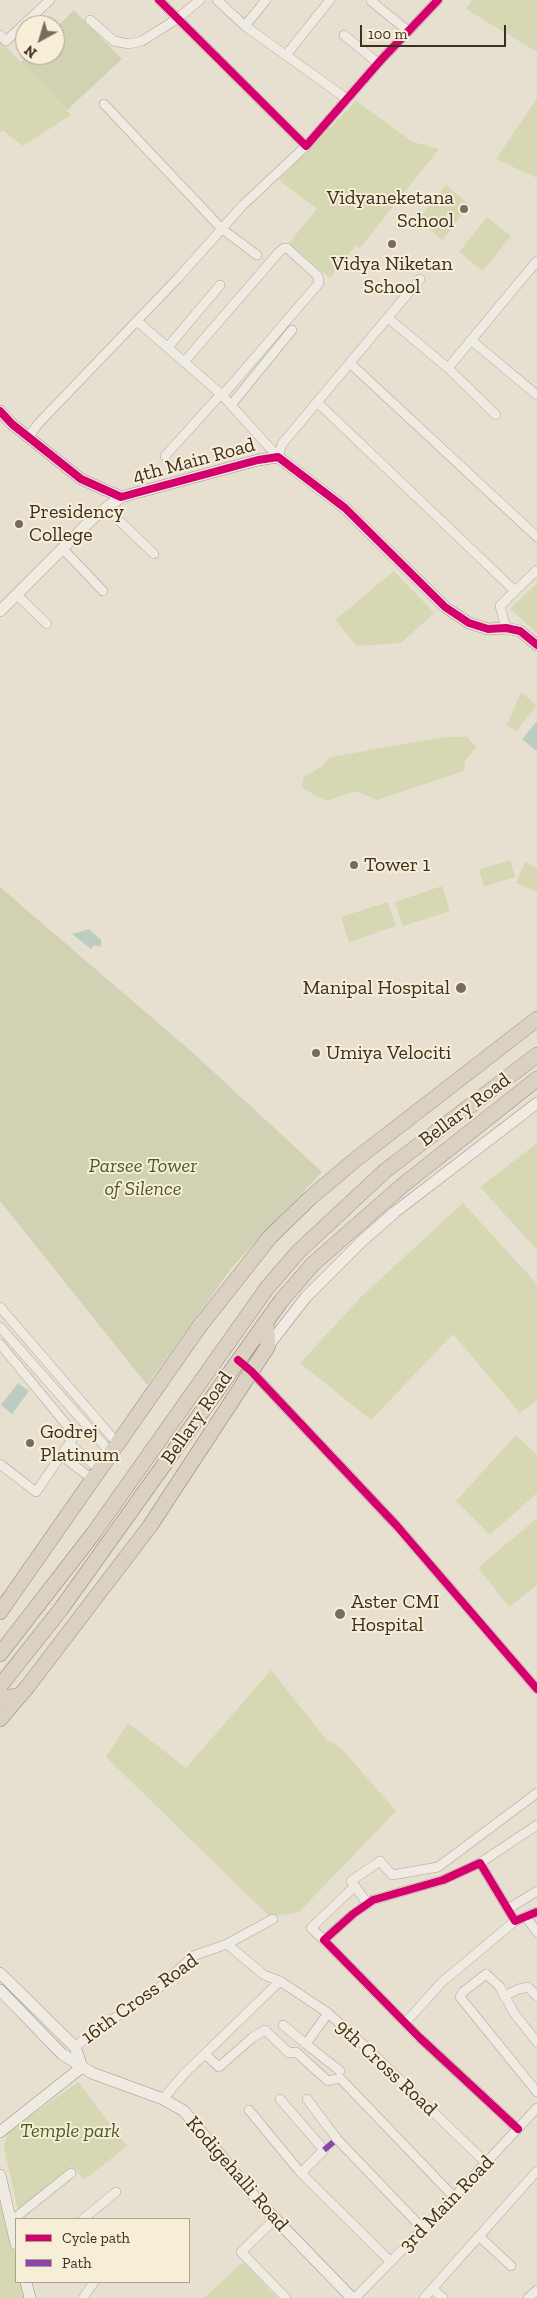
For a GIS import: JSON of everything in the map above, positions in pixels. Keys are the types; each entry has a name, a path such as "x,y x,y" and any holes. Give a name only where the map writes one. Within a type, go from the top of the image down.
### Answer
{"highway":[{"name":"Bellary Road","path":"0,1612 113,1448 231,1284 270,1237 310,1198 355,1160 537,1019"},
{"name":"Bellary Road","path":"0,1654 60,1577 267,1288 298,1252 386,1170 537,1055"},
{"name":"Bellary Road","path":"0,1686 76,1589 266,1322 314,1264 351,1228 537,1079"},
{"path":"0,1720 150,1526 268,1346 266,1322"},
{"path":"0,1699 20,1695"}],"street":[{"path":"0,34 6,41 50,0"},
{"path":"159,0 306,146"},
{"path":"90,20 114,41 129,44 142,41 178,18 200,0"},
{"path":"217,0 244,26 347,99"},
{"path":"244,26 266,0"},
{"path":"286,54 330,0"},
{"path":"29,437 37,424 137,321 243,205 306,146 378,63 438,0"},
{"path":"371,2 408,32"},
{"path":"344,35 378,63"},
{"path":"104,104 222,229 257,255"},
{"path":"165,456 222,395 319,282 318,276 287,248 284,248 184,362"},
{"path":"448,368 537,263"},
{"path":"278,457 282,444 351,364 420,279"},
{"path":"168,347 220,285"},
{"path":"388,318 448,368 496,415"},
{"path":"137,321 222,395 278,457"},
{"path":"231,405 292,330"},
{"path":"472,340 537,395"},
{"path":"351,364 537,537"},
{"path":"318,403 515,591"},
{"name":"4th Main Road","path":"0,411 12,424 81,479 121,497 258,460 278,457 345,508 446,607 470,623 488,629 506,628 520,631 537,645"},
{"path":"0,611 62,548 121,497"},
{"path":"106,508 154,554"},
{"path":"62,548 103,591"},
{"path":"506,628 500,606 537,570"},
{"path":"16,594 47,624"},
{"path":"268,1346 306,1297 362,1241 395,1212 537,1103"},
{"path":"0,1307 113,1448"},
{"path":"0,1327 113,1448"},
{"path":"0,1344 75,1435 36,1492 0,1464"},
{"path":"238,1360 251,1371 397,1526 537,1689"},
{"path":"69,1444 95,1474"},
{"path":"61,1456 95,1474"},
{"path":"368,1904 352,1881 380,1861 392,1875 438,1867 537,1793"},
{"path":"324,1940 353,1914 373,1900 443,1880 480,1863 537,1825"},
{"path":"480,1863 515,1921"},
{"path":"355,1886 311,1928 405,2023 518,2129"},
{"path":"508,1909 537,1891"},
{"path":"405,2023 442,1982 515,1921 537,1912"},
{"path":"526,1917 537,1932"},
{"name":"16th Cross Road","path":"75,2047 159,1988 193,1956 227,1944 273,1918"},
{"path":"163,2099 184,2074 280,1981 264,1976 227,1944"},
{"path":"0,1973 75,2047 82,2067 0,2132"},
{"path":"537,2042 514,2013 494,1980 486,1974 470,1986 460,1997 537,2092"},
{"name":"9th Cross Road","path":"280,1981 328,2013 366,2046 486,2163"},
{"path":"504,1996 528,1987 537,1996"},
{"name":"Kodigehalli Road","path":"0,1990 62,2054 82,2067 110,2080 163,2099 184,2111 259,2202 354,2298"},
{"path":"306,2044 328,2013"},
{"path":"283,2025 340,2071"},
{"path":"206,2054 219,2067 253,2037 265,2030 289,2054 296,2052 328,2081 340,2078 454,2197"},
{"path":"280,2099 324,2150"},
{"path":"307,2099 337,2139 423,2229"},
{"name":"3rd Main Road","path":"354,2298 454,2197 537,2108"},
{"path":"250,2110 301,2173 391,2262"},
{"path":"301,2173 337,2139"},
{"path":"11,2221 71,2173"},
{"path":"424,2298 535,2177"},
{"path":"1,2183 15,2239"},
{"path":"83,2218 116,2192"},
{"path":"275,2219 241,2252 286,2298"},
{"path":"479,2236 511,2266"},
{"path":"26,2283 30,2298"},
{"path":"83,2298 93,2283"},
{"path":"432,2289 443,2298"},
{"path":"528,2298 537,2290"}],"green space":[{"path":"472,0 537,0 537,52 466,9"},
{"path":"74,10 122,59 67,110 24,65 65,65 65,19"},
{"path":"0,40 15,56 15,65 24,65 71,115 23,146 4,131 0,132"},
{"path":"537,98 537,178 496,159"},
{"path":"356,101 413,142 439,149 360,248 356,245 330,278 289,243 317,209 279,180"},
{"path":"446,185 470,205 442,240 418,220"},
{"path":"487,217 511,236 483,271 459,252"},
{"path":"394,571 434,613 401,643 357,646 335,620"},
{"path":"537,583 537,633 510,609"},
{"path":"521,692 537,706 516,731 507,725"},
{"path":"446,737 467,737 476,747 465,761 464,771 377,800 356,791 326,801 302,788 303,778 322,766 330,757"},
{"path":"510,860 515,877 484,887 479,870"},
{"path":"525,862 537,868 537,892 516,883"},
{"path":"442,886 450,911 403,926 395,902"},
{"name":"Parsee Tower of Silence","path":"0,887 191,1051 322,1172 233,1266 147,1385 0,1201"},
{"path":"388,902 396,926 349,942 341,917"},
{"path":"537,1143 537,1250 480,1187"},
{"path":"463,1203 537,1284 537,1400 520,1413 453,1334 371,1420 300,1363 362,1296"},
{"path":"516,1435 537,1455 537,1493 490,1535 456,1501"},
{"path":"537,1518 537,1585 509,1607 478,1568"},
{"path":"271,1670 326,1739 342,1749 396,1811 299,1912 270,1917 106,1757 128,1723 186,1768"},
{"name":"Temple park","path":"78,2082 127,2146 84,2180 72,2166 18,2211 4,2147 7,2133"},
{"path":"2,2202 15,2253 15,2283 23,2283 27,2298 0,2298 0,2204"},
{"path":"243,2262 277,2298 204,2298"}],"shaded area":[{"path":"537,721 537,750 536,751 522,739"},
{"path":"89,929 101,940 101,947 94,945 91,949 72,934"},
{"path":"18,1383 29,1391 12,1414 1,1405"}],"marked path":[{"path":"324,2150 337,2139"}],"cycle path":[{"path":"159,0 306,146 381,60 438,0"},
{"path":"0,411 12,424 81,479 121,497 258,460 278,457 345,508 445,607 469,623 488,629 506,628 520,631 537,645"},
{"path":"238,1360 251,1371 397,1526 537,1689"},
{"path":"518,2129 420,2038 324,1940 353,1914 373,1900 443,1880 480,1863 515,1921 537,1912"}],"place":[{"name":"Vidyaneketana School","path":"464,209"},
{"name":"Vidya Niketan School","path":"392,244"},
{"name":"Presidency College","path":"19,524"},
{"name":"Tower 1","path":"354,865"},
{"name":"Manipal Hospital","path":"461,988"},
{"name":"Umiya Velociti","path":"316,1053"},
{"name":"Godrej Platinum","path":"30,1443"},
{"name":"Aster CMI Hospital","path":"340,1614"}]}
